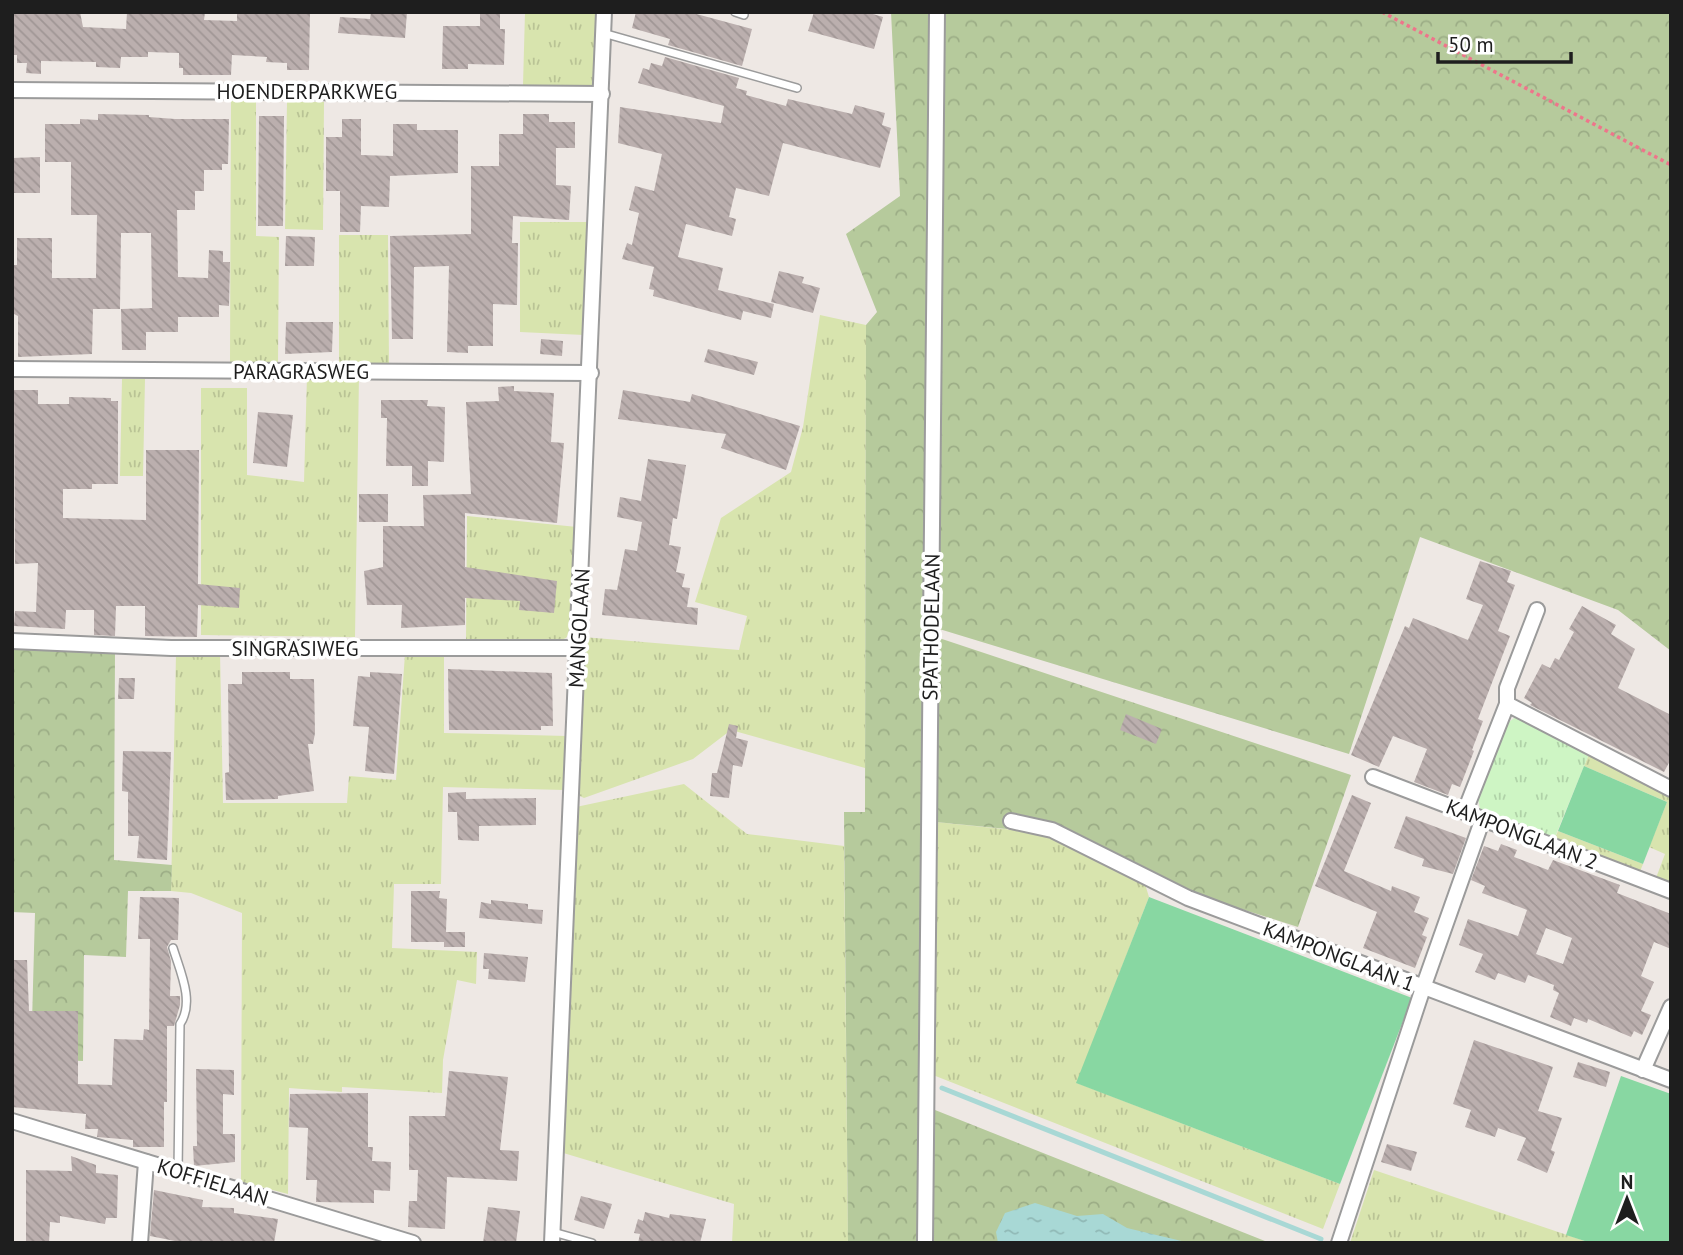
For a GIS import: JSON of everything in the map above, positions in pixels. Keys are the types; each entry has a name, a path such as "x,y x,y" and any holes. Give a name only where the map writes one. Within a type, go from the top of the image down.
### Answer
{"street":[{"name":"MANGOLAAN","path":"552,1237 604,12"},
{"name":"SPATHODELAAN","path":"925,1243 937,12"},
{"name":"HOENDERPARKWEG","path":"12,90 602,94"},
{"name":"PARAGRASWEG","path":"12,369 590,373"},
{"path":"1465,811 1507,704 1507,688 1536,610"},
{"name":"SINGRASIWEG","path":"12,641 171,648 578,648"},
{"path":"1507,704 1671,789"},
{"name":"KAMPONGLAAN 2","path":"1373,777 1465,811 1482,821 1671,891"},
{"name":"KAMPONGLAAN 1","path":"1012,821 1052,830 1188,898 1671,1080"},
{"path":"1339,1243 1423,988 1482,821"},
{"path":"1643,1070 1671,1006"},
{"name":"KOFFIELAAN","path":"12,1121 413,1243"},
{"path":"141,1243 146,1162"}],"lane":[{"path":"735,12 744,15"},
{"path":"603,33 797,88"},
{"path":"173,948 186,992 185,1017 180,1024 178,1171"},
{"path":"552,1237 592,1243"}],"path":[{"path":"1382,12 1671,165"}],"green space":[{"path":"525,12 599,12 595,85 523,85"},
{"path":"891,12 932,12 918,1243 848,1243 844,812 865,812 866,325 877,312 846,234 900,196"},
{"path":"943,12 1671,12 1671,651 1618,610 1420,537 1349,754 936,628"},
{"path":"231,97 256,98 256,236 279,237 278,365 230,364"},
{"path":"287,102 324,102 323,230 285,229"},
{"path":"520,222 590,222 584,335 520,332"},
{"path":"339,235 388,235 389,365 339,365"},
{"path":"820,315 866,325 865,768 731,730 693,759 584,798 578,795 583,637 739,650 747,616 695,602 721,518 791,472 803,427"},
{"path":"359,375 355,637 201,635 201,388 247,388 247,475 304,482 307,376"},
{"path":"122,379 145,379 143,476 120,476"},
{"path":"467,516 577,527 572,629 566,638 556,642 466,642"},
{"path":"936,637 1351,775 1298,927 1191,893 1009,816 1007,829 936,822"},
{"path":"12,645 115,651 114,860 172,865 171,891 128,891 126,957 84,955 83,1061 31,1059 35,913 12,912"},
{"path":"220,652 223,803 347,803 349,776 396,780 405,654 444,654 444,733 567,736 564,790 443,787 441,884 394,884 392,948 477,952 476,984 457,980 443,1060 442,1093 342,1087 342,1092 289,1088 288,1194 241,1182 242,913 191,893 171,891 176,654"},
{"path":"1517,716 1589,754 1553,842 1481,813 1477,795 1506,724"},
{"path":"1589,754 1671,796 1671,884 1656,878 1665,854 1649,847 1667,802 1584,766"},
{"path":"1584,766 1667,802 1643,864 1558,831"},
{"path":"684,784 747,834 844,846 848,1243 732,1243 734,1204 560,1152 576,807"},
{"path":"936,822 1024,831 1053,839 1145,884 1149,897 1077,1083 1340,1184 1323,1229 933,1075"},
{"path":"1558,831 1643,864 1639,874 1553,842"},
{"path":"1149,897 1412,998 1340,1184 1076,1083"},
{"path":"1621,1076 1671,1094 1671,1243 1591,1243 1566,1235"},
{"path":"930,1108 1270,1243 930,1243"},
{"path":"1374,1170 1591,1243 1350,1243"}],"water":[{"path":"1035,1203 1077,1216 1103,1214 1127,1228 1190,1243 998,1243 996,1232 1005,1213"}],"building":[{"path":"12,12 80,12 83,27 126,29 127,12 205,12 204,20 237,21 237,12 310,12 309,70 287,70 287,63 266,62 267,57 232,55 231,75 183,75 183,68 179,68 179,53 148,52 148,57 121,57 120,68 96,67 96,62 41,61 41,74 26,73 27,63 17,63 17,55 12,55"},
{"path":"371,12 407,12 405,38 338,33 340,17 370,19"},
{"path":"636,12 689,12 752,29 742,66 668,45 670,39 632,28"},
{"path":"814,12 866,12 883,17 874,49 808,31"},
{"path":"480,13 500,14 500,29 505,29 504,65 468,64 468,69 442,69 443,26 480,26"},
{"path":"665,57 739,78 736,88 747,91 746,95 786,106 788,99 852,114 855,105 885,113 882,125 891,128 880,168 783,143 769,196 736,188 729,217 736,219 732,236 686,224 678,257 723,268 718,290 774,304 771,318 743,311 741,320 653,296 654,290 649,289 654,267 622,259 627,243 632,245 639,213 629,210 635,186 654,191 662,154 618,143 620,107 721,123 724,106 638,83 643,68 649,70 651,63 662,66"},
{"path":"98,114 229,119 228,164 222,164 222,170 204,170 204,191 195,191 195,210 177,210 178,277 208,278 209,250 223,251 223,262 230,262 229,306 219,305 219,317 178,317 178,332 146,332 146,350 122,350 121,309 152,308 151,233 121,233 120,309 93,309 92,354 18,357 18,316 12,313 12,265 17,265 17,238 52,238 52,278 96,278 97,215 71,215 71,162 45,162 45,124 80,124 80,119 98,120"},
{"path":"523,114 549,114 549,122 575,122 575,148 556,148 556,185 571,186 569,220 513,216 512,243 518,243 517,305 493,304 493,346 468,346 468,353 447,352 449,266 414,267 413,339 392,339 390,236 471,234 471,166 499,166 499,134 523,134"},
{"path":"259,116 284,116 283,226 258,226"},
{"path":"342,119 361,119 361,155 393,156 393,124 417,124 417,130 458,130 458,173 390,176 389,207 361,206 360,232 340,232 340,191 326,191 326,137 342,137"},
{"path":"40,157 40,193 12,193 12,158"},
{"path":"286,236 315,237 314,266 285,266"},
{"path":"779,271 804,277 802,283 820,288 813,313 771,302"},
{"path":"286,322 333,322 332,352 285,354"},
{"path":"541,339 563,341 562,356 540,354"},
{"path":"708,349 758,362 754,375 704,362"},
{"path":"514,386 514,391 554,393 551,442 564,443 557,523 465,513 465,567 557,581 554,613 519,610 520,601 465,598 465,625 401,628 402,605 367,605 364,571 383,567 383,526 424,526 423,495 471,494 466,402 499,401 498,387"},
{"path":"14,390 38,390 38,404 69,404 69,397 111,398 111,401 118,401 118,484 92,484 92,489 63,489 63,518 146,520 146,450 199,450 198,584 240,588 239,608 198,605 197,637 145,636 145,606 116,606 115,636 94,635 94,610 66,610 65,629 14,626 15,611 36,612 38,563 15,564"},
{"path":"623,390 690,402 692,394 800,426 786,470 721,448 726,434 618,419"},
{"path":"381,400 428,400 427,406 445,407 444,462 428,461 428,486 412,486 412,466 386,466 387,418 381,418"},
{"path":"258,412 293,415 287,467 253,463"},
{"path":"648,459 686,465 677,519 673,518 669,545 681,547 676,572 685,574 682,587 690,588 687,607 698,608 697,625 602,615 605,589 617,590 625,549 637,551 642,522 617,517 620,497 641,501"},
{"path":"359,494 388,494 388,522 359,522"},
{"path":"1480,561 1511,571 1507,582 1515,585 1498,631 1510,636 1478,719 1483,721 1460,787 1452,784 1448,795 1414,782 1427,749 1393,736 1379,767 1351,755 1405,626 1409,628 1413,618 1468,640 1483,605 1466,599"},
{"path":"1582,606 1616,625 1611,634 1635,649 1618,688 1671,715 1671,759 1664,772 1530,705 1532,703 1524,698 1542,664 1550,668 1555,658 1559,660 1574,632 1569,629"},
{"path":"448,669 552,673 553,726 541,726 541,730 449,730"},
{"path":"242,672 290,672 290,679 314,679 315,733 313,744 308,744 314,791 278,796 278,799 226,800 225,773 229,772 228,684 242,684"},
{"path":"370,672 402,674 394,774 365,771 369,727 353,726 358,676 370,677"},
{"path":"119,678 135,678 134,699 118,699"},
{"path":"1126,714 1162,729 1156,744 1120,730"},
{"path":"729,724 738,726 736,738 748,741 742,767 733,765 729,798 710,796 712,773 717,773"},
{"path":"123,751 171,752 167,860 137,858 139,836 128,836 128,792 122,791"},
{"path":"466,792 466,799 536,798 536,825 479,826 479,841 458,840 457,812 448,812 448,793"},
{"path":"1352,795 1371,803 1344,871 1391,891 1392,886 1420,897 1414,912 1429,918 1422,935 1427,937 1415,968 1363,948 1377,912 1315,886"},
{"path":"1406,816 1466,838 1453,874 1422,866 1424,859 1394,848"},
{"path":"1501,844 1517,850 1514,857 1548,870 1553,860 1620,885 1617,893 1671,914 1671,949 1654,942 1641,976 1654,982 1641,1011 1651,1015 1642,1035 1634,1031 1631,1037 1588,1019 1587,1023 1574,1018 1571,1026 1550,1017 1559,993 1553,990 1554,985 1528,975 1525,983 1498,973 1495,980 1475,972 1483,954 1459,945 1468,919 1518,936 1527,910 1482,893 1485,886 1471,880 1484,846 1498,851","holes":["1546,928 1572,938 1563,964 1536,954"]},
{"path":"411,891 440,891 439,898 447,899 446,932 465,932 465,947 444,947 444,942 411,942"},
{"path":"140,897 179,898 178,940 171,940 167,947 171,961 170,996 180,996 180,1005 174,1026 167,1026 164,1147 133,1147 133,1140 97,1137 98,1129 85,1129 86,1114 12,1107 12,960 27,960 29,1011 78,1011 78,1084 112,1085 114,1039 143,1040 144,1029 149,1030 150,939 138,939"},
{"path":"491,900 528,904 528,909 543,910 542,924 479,918 481,902 491,904"},
{"path":"484,953 528,957 525,982 488,979 489,969 483,969"},
{"path":"1474,1040 1553,1067 1538,1111 1562,1118 1551,1150 1555,1152 1547,1173 1517,1160 1526,1138 1498,1128 1495,1137 1465,1127 1471,1110 1453,1104"},
{"path":"1578,1062 1610,1072 1606,1087 1573,1077"},
{"path":"196,1069 234,1070 234,1095 223,1094 223,1134 235,1134 235,1162 194,1166 193,1146 197,1146"},
{"path":"449,1071 508,1077 500,1150 519,1151 517,1181 447,1177 445,1229 408,1227 409,1201 417,1201 418,1170 409,1170 409,1116 445,1116"},
{"path":"368,1093 368,1147 373,1147 372,1161 391,1162 390,1191 374,1190 374,1203 316,1202 317,1180 306,1180 308,1128 289,1127 290,1094"},
{"path":"1387,1144 1417,1152 1411,1171 1381,1162"},
{"path":"71,1156 96,1165 96,1173 118,1175 117,1218 106,1218 105,1224 60,1216 60,1223 50,1222 49,1243 26,1243 26,1170 72,1171"},
{"path":"154,1190 203,1200 202,1207 234,1208 234,1213 278,1219 274,1243 185,1243 150,1236"},
{"path":"581,1196 612,1204 604,1229 574,1220"},
{"path":"488,1207 520,1211 516,1243 483,1243"},
{"path":"645,1212 669,1218 670,1214 706,1219 700,1243 638,1243 640,1234 634,1233 638,1219 643,1221"}],"waterway":[{"path":"942,1088 1321,1239"}]}
